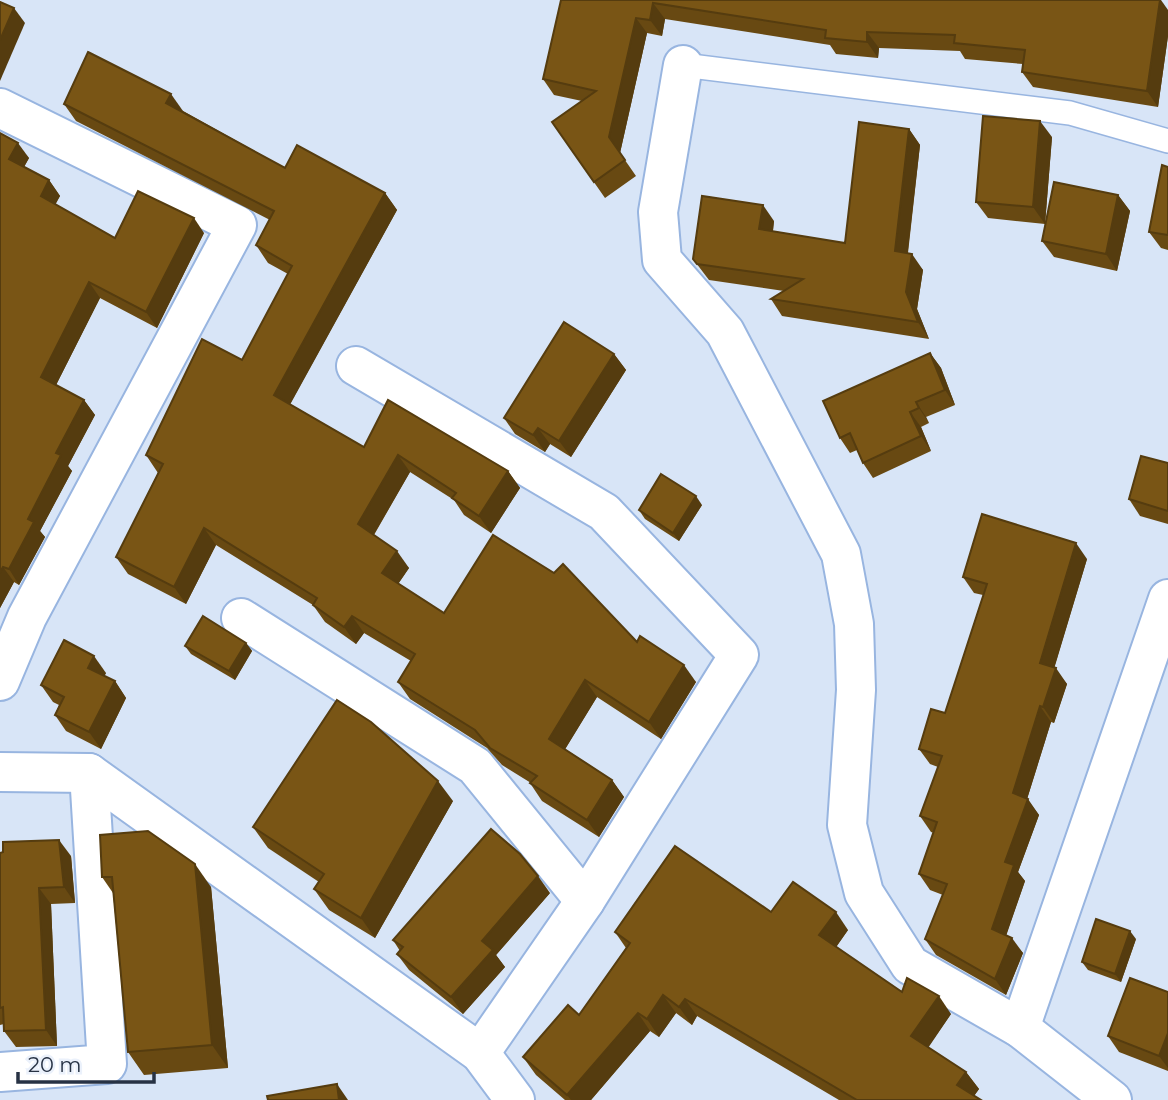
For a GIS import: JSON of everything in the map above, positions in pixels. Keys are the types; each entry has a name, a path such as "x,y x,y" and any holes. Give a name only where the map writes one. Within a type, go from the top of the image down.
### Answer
{"street":[{"path":"683,65 658,212 662,260 725,332 841,554 854,637 856,690 847,825 864,893 910,965 1020,1028 1112,1100"},
{"path":"0,108 237,225 14,610 0,681"},
{"path":"356,366 604,512 739,655 585,901 480,1053"},
{"path":"1020,1028 1168,599"},
{"path":"241,618 475,765 585,901"},
{"path":"0,772 89,773 480,1053 515,1100"},
{"path":"0,1072 107,1064 89,773"}],"lane":[{"path":"683,65 1070,113 1168,141"}],"building":[{"path":"561,0 1160,0 1147,91 1022,72 1025,50 954,43 955,35 867,32 867,42 825,38 826,30 653,3 650,20 636,18 609,137 625,160 594,182 552,122 596,91 543,79"},
{"path":"0,2 14,8 0,40"},
{"path":"88,52 171,94 166,103 285,168 297,145 385,193 274,395 364,447 388,400 508,471 479,516 452,498 456,493 398,455 358,524 397,551 382,573 444,613 493,535 554,573 563,564 637,642 640,636 684,665 649,722 585,680 549,739 612,780 587,820 530,783 537,776 490,748 475,730 398,682 415,654 352,616 344,627 313,605 317,598 204,528 174,587 116,557 163,464 146,455 202,339 242,360 292,266 256,245 274,211 64,104"},
{"path":"983,116 1040,121 1033,207 976,202"},
{"path":"859,122 909,129 895,251 912,254 906,292 918,322 771,299 803,279 697,264 693,259 702,196 763,205 759,229 845,243"},
{"path":"0,133 18,143 9,159 49,180 41,196 115,238 138,191 194,218 146,312 89,282 41,377 84,400 56,453 61,455 28,519 34,522 9,569 3,567 0,572"},
{"path":"1162,165 1168,167 1168,235 1149,232"},
{"path":"1054,182 1118,195 1106,254 1042,241"},
{"path":"564,322 614,354 559,441 538,428 533,435 504,418"},
{"path":"930,353 945,390 916,402 919,408 910,412 921,436 863,463 850,433 840,438 823,401"},
{"path":"1141,456 1168,463 1168,511 1129,499"},
{"path":"661,474 696,496 673,533 639,510"},
{"path":"982,514 1076,543 1040,663 1056,668 1043,707 1040,706 1013,793 1028,799 1005,862 1014,865 992,929 1012,938 995,979 925,939 947,884 919,874 937,822 920,816 942,756 919,749 931,709 945,713 987,584 963,577"},
{"path":"203,616 246,643 229,671 185,646"},
{"path":"64,640 94,656 88,668 115,681 89,732 55,715 64,697 41,685"},
{"path":"337,700 371,722 438,781 361,918 314,889 324,874 253,827"},
{"path":"491,829 520,854 538,876 482,941 493,950 451,997 397,954 403,947 393,940"},
{"path":"148,831 195,864 212,1045 128,1052 112,877 102,877 100,835"},
{"path":"59,840 64,887 39,888 46,1030 4,1031 3,1007 0,1008 0,853 3,852 3,842"},
{"path":"675,846 771,912 793,882 836,912 819,935 902,992 907,978 939,996 911,1036 966,1072 957,1085 981,1100 857,1100 685,999 679,1007 663,995 647,1019 638,1013 567,1095 523,1057 568,1005 579,1015 630,943 615,932"},
{"path":"1096,919 1130,931 1115,974 1082,962"},
{"path":"1130,978 1168,992 1168,1033 1159,1056 1108,1036"},
{"path":"337,1084 339,1100 268,1100 267,1096"}]}
